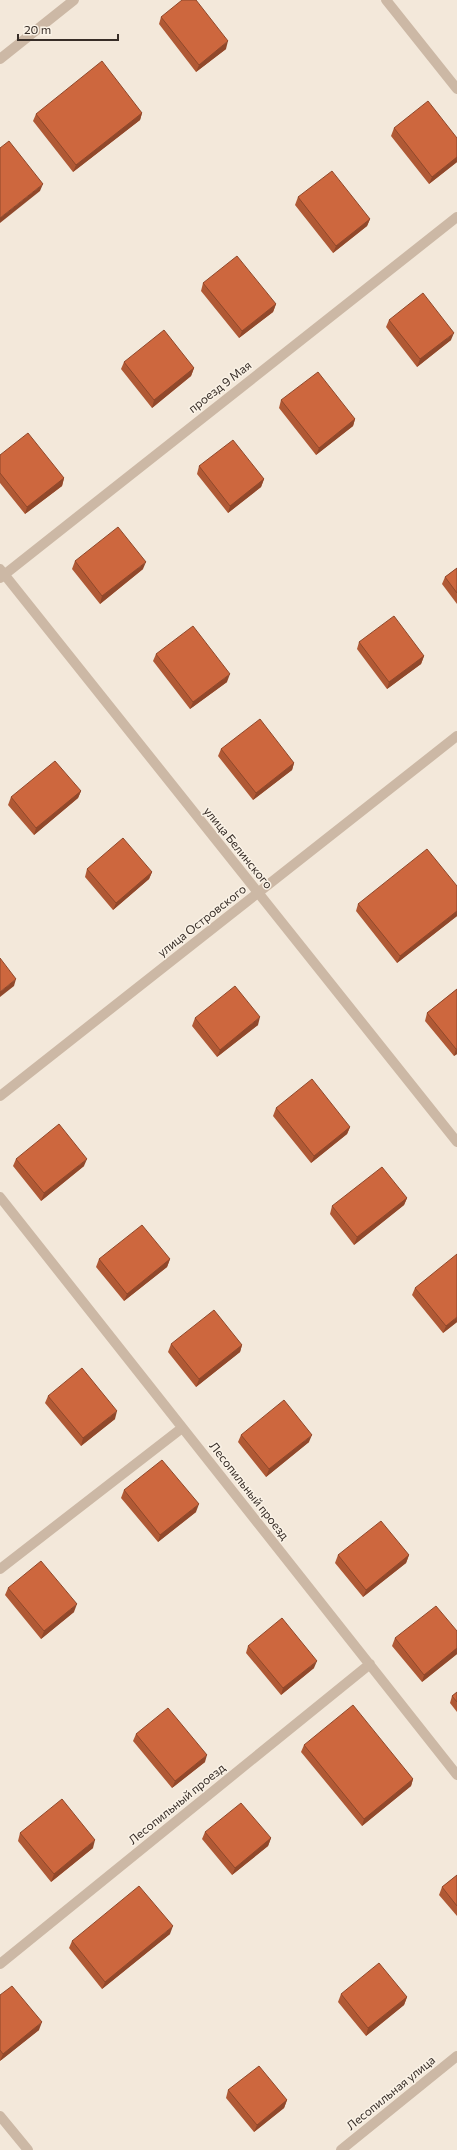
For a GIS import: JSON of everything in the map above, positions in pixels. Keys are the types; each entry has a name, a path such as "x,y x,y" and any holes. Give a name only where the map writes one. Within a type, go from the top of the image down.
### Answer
{"street":[{"path":"0,59 74,0"},
{"path":"386,0 457,89"},
{"name":"проезд 9 Мая","path":"1,574 457,217"},
{"name":"улица Белинского","path":"1,574 457,1142"},
{"name":"улица Островского","path":"0,1096 457,736"},
{"name":"Лесопильный проезд","path":"0,1197 457,1775"},
{"path":"0,1569 182,1428"},
{"name":"Лесопильный проезд","path":"0,1964 370,1664"},
{"name":"Лесопильная улица","path":"341,2150 457,2056"},
{"path":"0,2116 28,2150"}],"building":[{"path":"182,0 196,0 228,41 199,65 161,17"},
{"path":"102,61 142,113 76,165 36,114"},
{"path":"428,101 457,138 457,157 432,177 394,128"},
{"path":"9,141 43,184 0,218 0,148"},
{"path":"332,171 370,219 336,246 298,197"},
{"path":"237,256 276,304 242,331 203,283"},
{"path":"423,293 454,333 420,359 389,320"},
{"path":"164,330 194,368 154,400 124,362"},
{"path":"318,372 355,419 319,448 281,400"},
{"path":"28,433 64,478 27,507 0,473 0,455"},
{"path":"233,440 264,479 230,506 199,466"},
{"path":"118,527 146,562 102,596 75,561"},
{"path":"457,568 457,593 445,577"},
{"path":"394,616 424,656 389,682 359,642"},
{"path":"193,626 230,674 193,702 156,654"},
{"path":"260,719 294,763 256,793 221,749"},
{"path":"55,761 81,791 36,828 11,797"},
{"path":"123,838 152,872 116,903 87,869"},
{"path":"427,849 457,886 457,911 400,956 358,904"},
{"path":"0,958 16,979 0,992"},
{"path":"235,986 260,1017 220,1050 195,1018"},
{"path":"457,989 457,1049 456,1049 427,1013"},
{"path":"312,1079 350,1127 314,1156 276,1108"},
{"path":"59,1124 87,1159 44,1193 16,1159"},
{"path":"382,1167 407,1198 357,1237 332,1206"},
{"path":"142,1225 170,1259 127,1294 99,1259"},
{"path":"457,1254 457,1317 446,1326 415,1288"},
{"path":"214,1310 242,1345 199,1379 171,1344"},
{"path":"82,1368 117,1411 83,1438 48,1396"},
{"path":"284,1400 312,1435 269,1469 241,1435"},
{"path":"162,1460 199,1504 160,1535 124,1490"},
{"path":"381,1521 409,1555 366,1590 338,1555"},
{"path":"41,1561 77,1604 44,1631 8,1588"},
{"path":"436,1606 457,1631 457,1648 424,1675 395,1638"},
{"path":"282,1618 317,1661 283,1688 248,1646"},
{"path":"457,1692 457,1702 452,1696"},
{"path":"353,1705 413,1779 364,1819 304,1745"},
{"path":"168,1708 207,1755 175,1781 136,1734"},
{"path":"62,1799 95,1840 54,1874 20,1833"},
{"path":"241,1803 271,1838 235,1868 205,1832"},
{"path":"457,1875 457,1906 442,1887"},
{"path":"139,1886 173,1926 105,1982 72,1941"},
{"path":"379,1963 407,1997 368,2028 341,1994"},
{"path":"12,1986 42,2022 3,2054 0,2050 0,1995"},
{"path":"259,2066 287,2100 257,2125 228,2090"}]}
